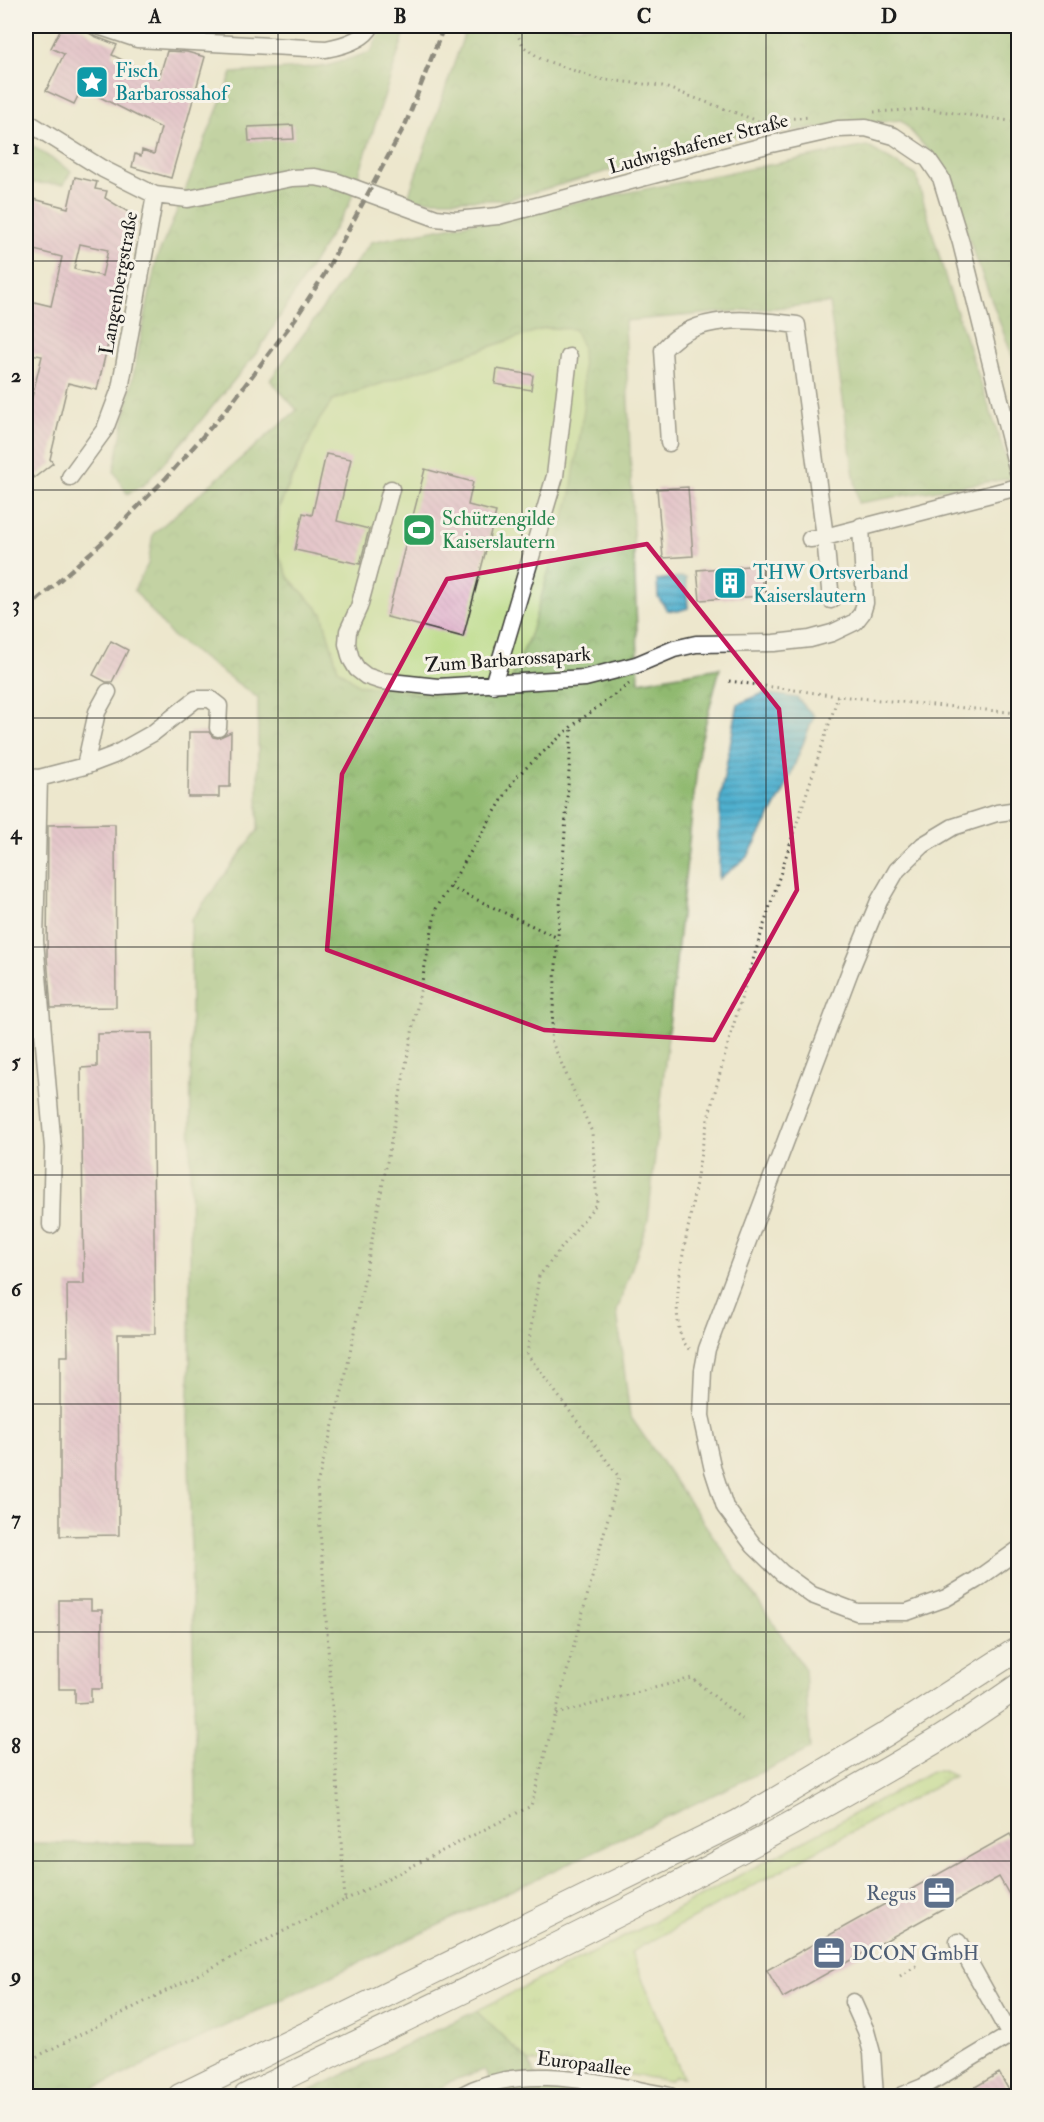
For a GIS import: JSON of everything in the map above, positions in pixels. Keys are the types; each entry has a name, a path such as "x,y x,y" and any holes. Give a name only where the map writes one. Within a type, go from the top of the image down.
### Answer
{"highway":[{"path":"180,2097 738,1822 886,1734 1018,1649"},
{"path":"246,2097 572,1939 750,1848 940,1738 1018,1686"}],"street":[{"path":"98,26 137,39 326,48 342,46 359,37 371,26"},
{"name":"Langenbergstraße","path":"26,121 102,169 155,195 120,389 105,429 70,477"},
{"name":"Ludwigshafener Straße","path":"155,195 188,199 292,178 315,177 334,181 436,218 474,219 498,216 548,204 767,145 831,131 854,128 894,136 918,151 936,168 941,178 961,243 1018,472"},
{"path":"669,443 663,350 671,340 698,326 718,322 766,321 797,325 817,538 831,600"},
{"path":"493,685 555,476 569,357"},
{"path":"817,538 1018,487"},
{"name":"Zum Barbarossapark","path":"391,489 359,607 348,631 347,644 351,659 357,669 366,676 381,681 438,687 585,678 636,665 674,649 696,644 795,641 810,639 847,627 862,614 865,603 861,526"},
{"path":"85,766 98,712 108,692"},
{"path":"51,1225 53,1148 30,941 32,777 85,766 114,755 153,734 196,699 210,699 219,706 218,728"},
{"path":"1018,810 997,813 953,827 923,845 897,870 879,901 849,971 714,1329 705,1360 700,1416 725,1507 754,1546 782,1573 812,1595 857,1612 907,1612 946,1598 1018,1550"},
{"path":"902,2097 923,2087 1014,2032 958,1942"},
{"path":"853,2002 866,2031 872,2053 875,2097"},
{"name":"Europaallee","path":"460,2097 471,2090 504,2080 536,2076 587,2082 670,2097"}],"path":[{"path":"515,26 524,47 540,59 598,79 662,86 758,121 818,117"},
{"path":"866,113 926,109 1018,122"},
{"path":"345,1900 318,1484 344,1384 436,909 516,777 573,726 635,680"},
{"path":"729,681 838,696 1018,713"},
{"path":"705,1360 685,1346 679,1335 678,1309 679,1277 709,1117 739,1004 838,696"},
{"path":"26,2062 531,1806 619,1477 527,1354 539,1276 597,1203 592,1132 550,1040 573,726"},
{"path":"450,887 558,938"},
{"path":"556,1714 692,1678 744,1721"},
{"path":"900,1976 918,1965"}],"highlighted area":[{"path":"647,544 779,709 797,890 714,1040 544,1030 327,950 342,774 447,579"}],"green space":[{"path":"383,26 407,26 349,205 259,350 145,484 127,494 114,471 157,257 232,73 327,66 371,52"},
{"path":"467,26 1018,26 1018,372 942,166 901,120 727,137 507,200 407,200"},
{"path":"26,142 71,171 64,184 26,183"},
{"path":"867,146 916,175 948,286 1013,478 858,503 829,303 625,321 639,682 720,668 699,749 648,1221 617,1311 630,1416 805,1669 810,1749 78,2096 26,2096 26,1843 197,1843 188,1412 191,920 258,830 258,698 172,636 134,590 148,564 153,534 297,410 270,380 371,242","holes":["545,328 574,329 504,696 433,695 359,685 338,669 322,613 289,578 277,551 278,508 318,422 333,400"]},
{"name":"Schützengilde Kaiserslautern","path":"545,328 574,329 582,346 584,409 570,498 531,632 504,697 433,695 359,685 338,669 322,613 289,578 277,551 279,508 318,422 333,400"},
{"path":"933,1771 943,1771 954,1776 631,1952 683,2077 675,2076 669,2081 549,2062 529,2062 476,2011 638,1930"},
{"path":"476,2011 529,2062 541,2087 615,2096 485,2096 495,2090 484,2070 451,2081 428,2096 299,2096"}],"water":[{"path":"686,578 688,608 678,611 667,610 658,597 657,580"},
{"path":"764,693 797,698 814,716 785,789 748,856 719,879 720,798 738,704"}],"building":[{"path":"62,26 78,26 94,36 117,45 112,55 159,78 167,51 187,52 205,57 171,178 132,167 135,154 141,156 142,150 154,154 161,128 82,88 74,104 46,91 64,54 51,48"},
{"path":"293,125 294,139 249,141 248,127"},
{"path":"75,177 97,182 95,189 107,191 105,198 138,218 97,390 68,383 50,459 53,463 34,478 26,468 26,409 30,405 42,356 26,353 26,300 51,306 62,257 26,248 26,197 68,208","holes":["80,244 108,250 102,276 74,269"]},
{"path":"497,369 533,375 531,390 495,384"},
{"path":"326,454 351,459 337,521 369,529 360,564 295,550 303,513 312,515"},
{"path":"425,469 473,482 468,505 496,512 463,637 387,617"},
{"path":"688,487 693,556 663,558 657,489"},
{"name":"THW Ortsverband Kaiserslautern","path":"761,565 763,596 700,600 697,570"},
{"path":"111,641 128,650 112,682 106,682 93,675"},
{"path":"189,732 209,732 213,737 218,738 231,732 230,787 219,787 219,797 188,797"},
{"path":"115,824 116,1007 51,1008 47,957 48,825"},
{"path":"152,1033 155,1334 118,1334 119,1535 60,1536 60,1356 68,1356 67,1284 84,1284 81,1068 97,1067 97,1034"},
{"path":"59,1600 91,1600 91,1610 102,1610 102,1689 91,1689 91,1702 75,1703 75,1689 59,1689"},
{"path":"1010,1834 1018,1849 1018,1910 999,1877 783,1998 767,1970"},
{"path":"999,2073 1013,2097 958,2097"}],"railway":[{"path":"26,610 105,540 166,478 227,409 295,319 324,275 406,123 444,26"}],"place":[{"name":"Fisch Barbarossahof","path":"92,82"},
{"name":"Schützengilde Kaiserslautern","path":"419,530"},
{"name":"THW Ortsverband Kaiserslautern","path":"730,583"},
{"name":"Regus","path":"939,1893"},
{"name":"DCON GmbH","path":"829,1953"}]}
